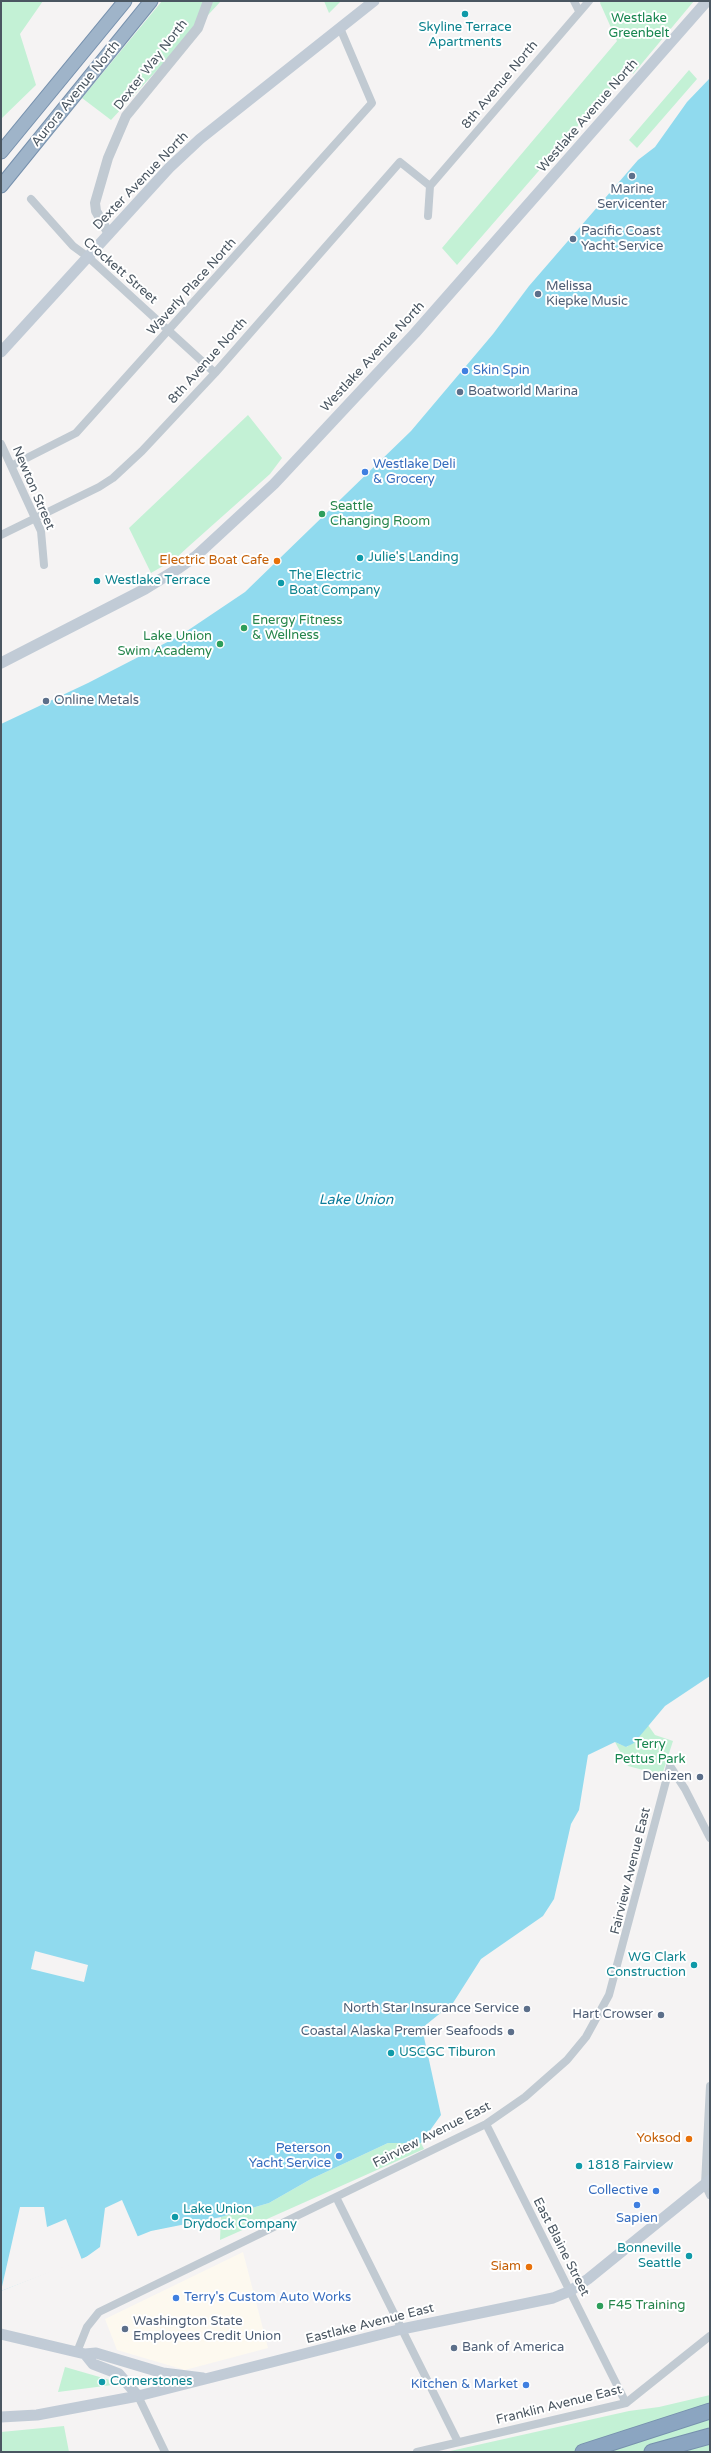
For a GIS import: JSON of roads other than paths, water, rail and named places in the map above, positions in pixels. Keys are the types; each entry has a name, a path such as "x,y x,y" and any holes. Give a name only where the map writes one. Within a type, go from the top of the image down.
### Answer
{"highway":[{"name":"Aurora Avenue North","path":"1,152 125,1"},
{"name":"Aurora Avenue North","path":"1,186 151,1"},
{"path":"583,2452 710,2411"},
{"path":"652,2452 710,2436"}],"main road":[{"name":"Dexter Avenue North","path":"1,352 169,168 200,139 374,1"},
{"name":"Westlake Avenue North","path":"1,663 145,589 179,568 196,556 274,484 419,328 707,1"},
{"name":"Eastlake Avenue East","path":"1,2417 37,2415 138,2396 213,2378 402,2328 553,2298 570,2291 707,2182"},
{"path":"1,2334 81,2353 96,2353 168,2374 213,2378"},
{"path":"81,2353 94,2364 119,2374 138,2396"}],"street":[{"name":"Dexter Way North","path":"109,234 96,211 95,203 108,158 126,116 198,28 208,1"},
{"path":"574,1 579,11"},
{"name":"8th Avenue North","path":"1,535 99,487 113,478 142,450 215,373 400,162 430,186 589,1"},
{"name":"Waverly Place North","path":"11,466 76,433 372,103 340,28"},
{"path":"428,216 430,186"},
{"name":"Crockett Street","path":"31,199 73,246 88,257 215,373"},
{"name":"Newton Street","path":"1,444 41,530 44,565"},
{"name":"Fairview Avenue East","path":"81,2353 87,2327 99,2312 486,2124 525,2097 567,2060 586,2037 609,1995 670,1766 685,1789 709,1835"},
{"path":"710,2086 707,2182 710,2195"},
{"name":"East Blaine Street","path":"486,2124 626,2403"},
{"path":"336,2197 458,2442"},
{"name":"Franklin Avenue East","path":"417,2452 626,2403 710,2336"},
{"path":"138,2396 165,2452"}],"water":[{"name":"Lake Union","path":"710,78 710,1676 665,1706 634,1743 626,1747 615,1742 588,1755 579,1810 571,1824 554,1899 543,1916 481,1959 453,2003 422,2028 441,2115 421,2143 388,2143 311,2179 269,2203 221,2217 151,2231 1,2291 1,724 88,683 181,635 245,592 411,431 493,334 529,286 638,160 655,147 687,102"}],"place":[{"name":"Skyline Terrace Apartments","path":"465,14"},
{"name":"Marine Servicenter","path":"632,176"},
{"name":"Pacific Coast Yacht Service","path":"573,239"},
{"name":"Melissa Kiepke Music","path":"538,294"},
{"name":"Skin Spin","path":"465,371"},
{"name":"Boatworld Marina","path":"460,392"},
{"name":"Westlake Deli & Grocery","path":"365,472"},
{"name":"Seattle Changing Room","path":"322,514"},
{"name":"Julie's Landing","path":"360,558"},
{"name":"Electric Boat Cafe","path":"277,561"},
{"name":"Westlake Terrace","path":"97,581"},
{"name":"The Electric Boat Company","path":"281,583"},
{"name":"Energy Fitness & Wellness","path":"244,628"},
{"name":"Lake Union Swim Academy","path":"220,644"},
{"name":"Online Metals","path":"46,701"},
{"name":"Denizen","path":"700,1777"},
{"name":"WG Clark Construction","path":"694,1965"},
{"name":"North Star Insurance Service","path":"527,2009"},
{"name":"Hart Crowser","path":"661,2015"},
{"name":"Coastal Alaska Premier Seafoods","path":"511,2032"},
{"name":"USCGC Tiburon","path":"391,2053"},
{"name":"Yoksod","path":"689,2139"},
{"name":"Peterson Yacht Service","path":"339,2156"},
{"name":"1818 Fairview","path":"579,2166"},
{"name":"Collective","path":"656,2191"},
{"name":"Sapien","path":"637,2205"},
{"name":"Lake Union Drydock Company","path":"175,2217"},
{"name":"Bonneville Seattle","path":"689,2256"},
{"name":"Siam","path":"529,2267"},
{"name":"Terry's Custom Auto Works","path":"176,2298"},
{"name":"F45 Training","path":"600,2306"},
{"name":"Washington State Employees Credit Union","path":"125,2329"},
{"name":"Bank of America","path":"454,2348"},
{"name":"Cornerstones","path":"102,2382"},
{"name":"Kitchen & Market","path":"526,2385"}],"park label":[{"name":"Westlake Greenbelt","path":"639,26"},
{"name":"Terry Pettus Park","path":"650,1752"}]}
